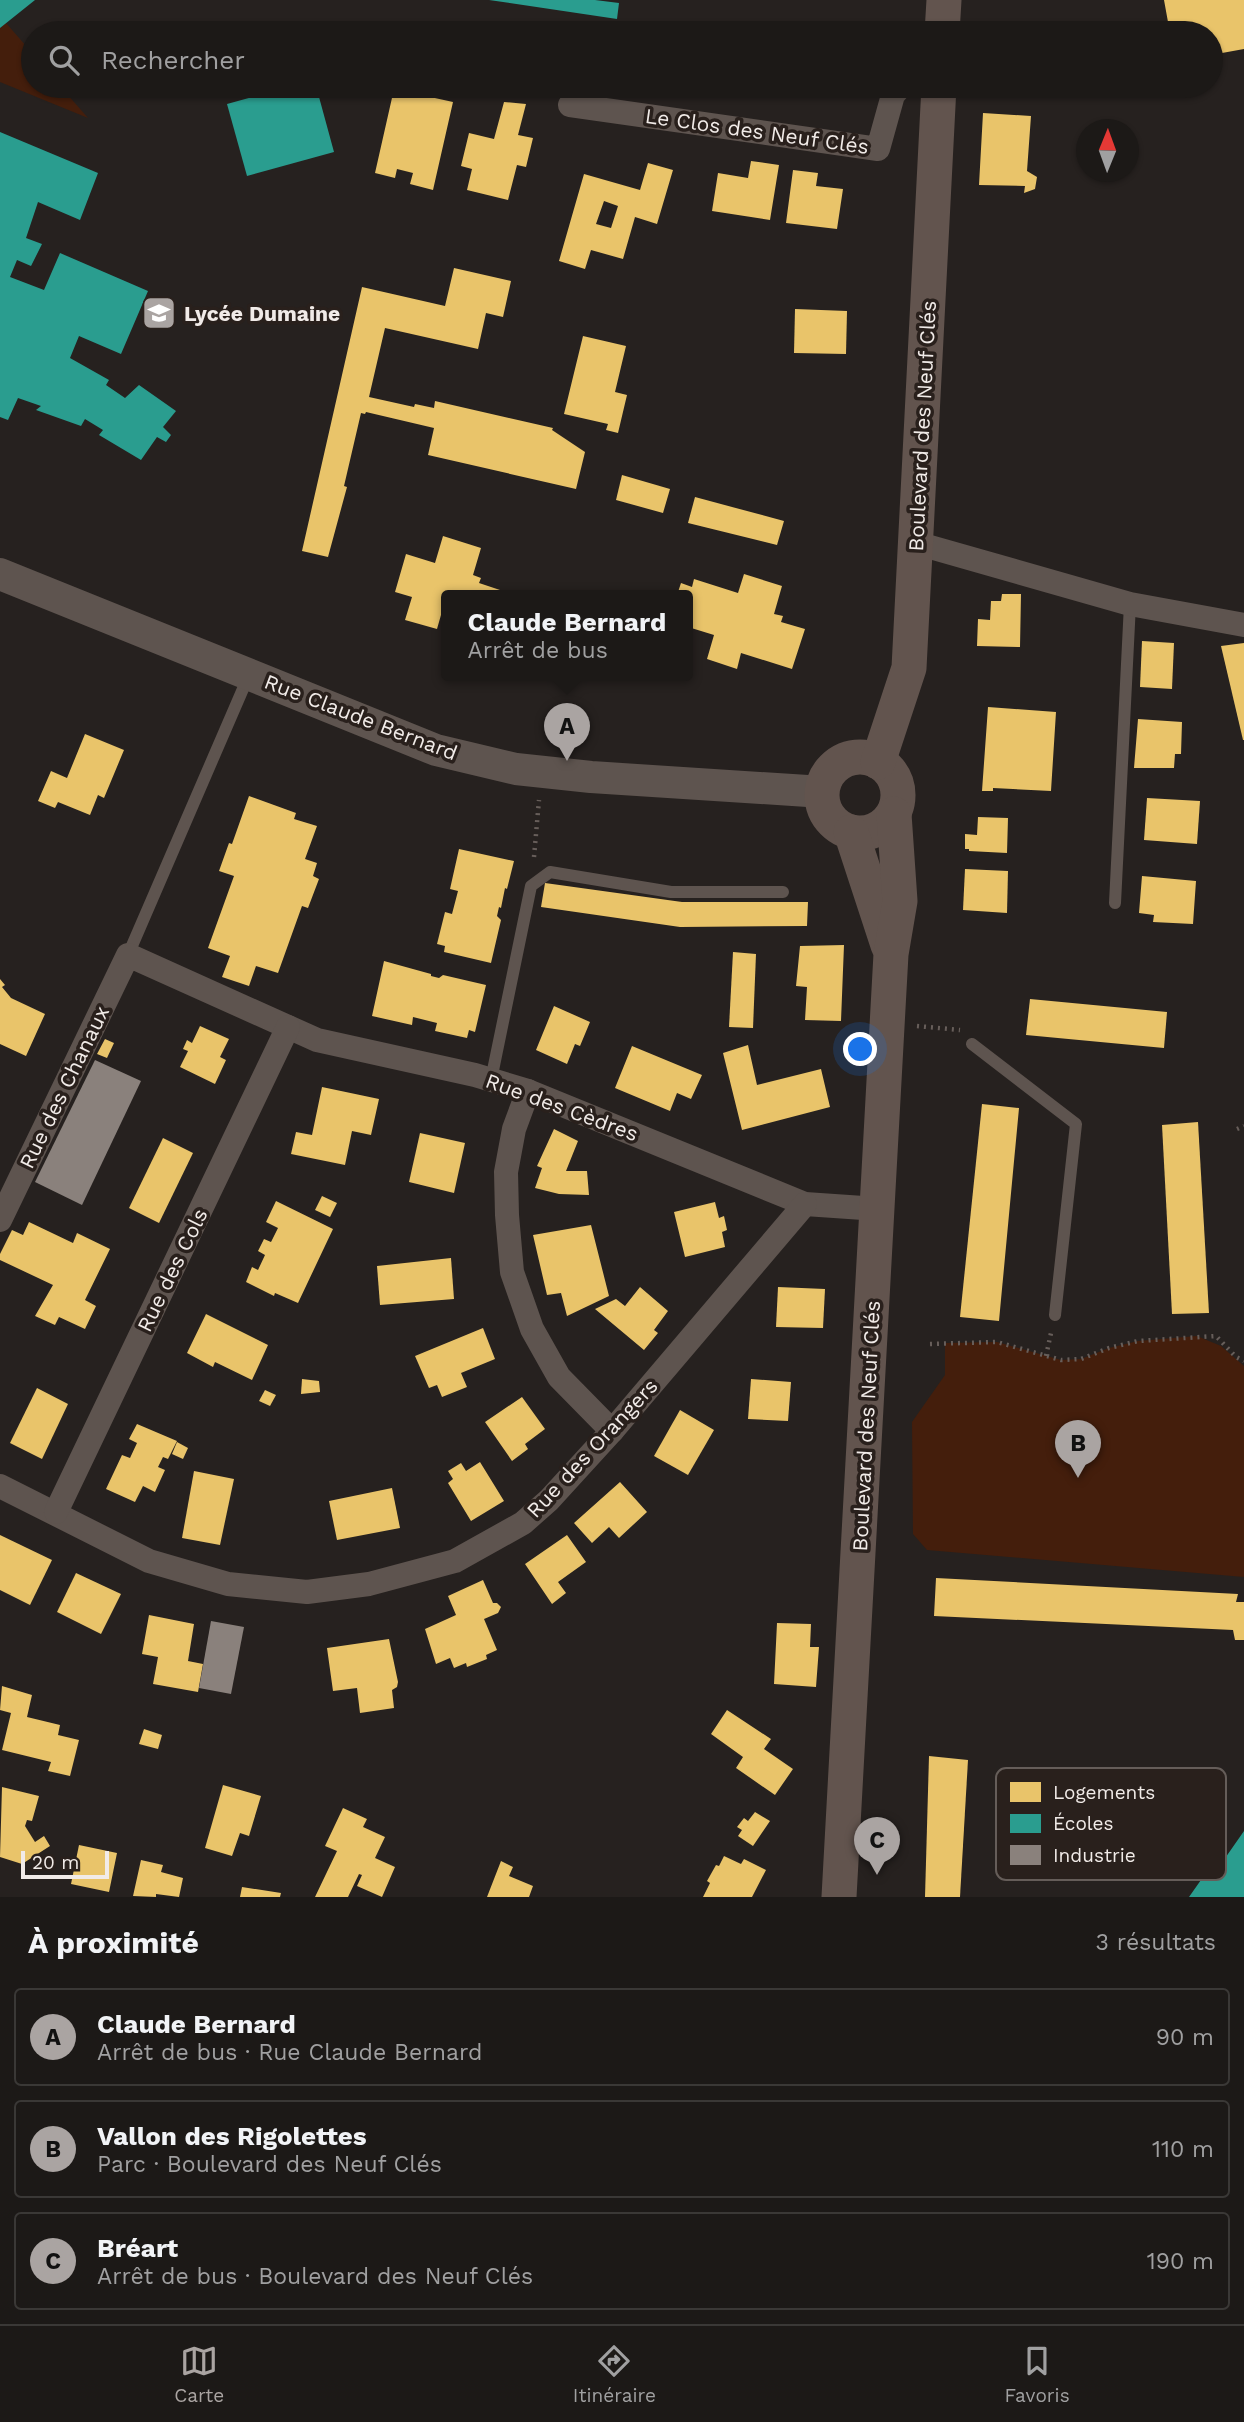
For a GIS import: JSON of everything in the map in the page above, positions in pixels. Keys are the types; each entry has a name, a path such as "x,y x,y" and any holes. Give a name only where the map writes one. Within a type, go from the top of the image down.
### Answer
{"main road":[{"path":"943,21 944,0"},
{"name":"Boulevard des Neuf Clés","path":"878,762 909,668 938,98"},
{"path":"866,758 878,762 888,769 895,779 898,802 894,814 886,824 876,830 851,832 833,822 827,813 823,792 825,780 842,762 866,758"},
{"name":"Boulevard des Neuf Clés","path":"839,1897 891,954 900,901 894,814"},
{"name":"Boulevard des Neuf Clés","path":"851,832 891,954"}],"street":[{"name":"Le Clos des Neuf Clés","path":"570,105 878,149 892,98"},
{"path":"916,543 1130,604 1244,625"},
{"name":"Rue Claude Bernard","path":"0,574 436,750 516,769 823,792"},
{"name":"Rue des Cèdres","path":"128,955 317,1040 528,1091 805,1204 878,1209"},
{"name":"Rue des Chanaux","path":"0,1220 128,955"},
{"name":"Rue des Cols","path":"56,1512 288,1027"},
{"path":"528,1091 514,1129 506,1172 506,1215 512,1272 531,1329 559,1377 612,1432"},
{"name":"Rue des Orangers","path":"0,1486 149,1561 228,1584 307,1592 369,1584 455,1561 523,1523 550,1500 612,1432 805,1204"}],"lane":[{"path":"1115,903 1130,604"},
{"path":"128,955 249,675"},
{"path":"491,1080 531,886 550,872 671,892 783,892"},
{"path":"972,1044 1076,1124 1055,1314"}],"path":[{"path":"531,886 542,771"},
{"path":"917,1026 963,1031"},
{"path":"1237,1129 1244,1126"},
{"path":"930,1343 997,1342 1061,1360 1081,1359 1138,1341 1216,1336 1236,1357 1244,1361"}],"shaded area":[{"path":"6,23 21,40 21,91 0,82 0,28"},
{"path":"39,98 70,98 88,118"},
{"path":"1197,1336 1221,1346 1244,1366 1244,1577 927,1550 913,1534 912,1422 945,1375 945,1343 997,1342 1061,1360 1081,1359 1138,1341"}],"building: Logements":[{"path":"1164,0 1244,0 1244,49 1223,53 1223,21 1168,21"},
{"path":"392,98 435,98 453,102 433,190 410,184 413,173 397,169 395,178 375,173"},
{"path":"504,102 526,104 518,135 533,138 526,167 517,165 508,200 467,190 472,169 461,166 469,133 494,139"},
{"path":"983,113 1031,116 1027,171 1037,177 1035,189 1024,193 1025,186 979,185"},
{"path":"751,161 779,165 770,220 712,211 718,173 748,178"},
{"path":"648,163 673,170 657,224 635,217 623,259 591,250 585,269 559,261 584,174 640,190","holes":["604,201 618,206 611,228 596,224"]},
{"path":"793,170 818,173 816,186 843,189 837,229 786,223"},
{"path":"454,268 511,281 503,317 486,313 478,349 385,328 369,397 414,407 415,404 434,408 435,401 553,428 552,430 585,452 576,489 428,455 434,428 361,413 344,486 347,487 328,557 302,551 362,287 445,306"},
{"path":"795,309 847,311 846,354 794,353"},
{"path":"583,336 626,346 615,392 627,395 618,433 606,430 608,424 564,414"},
{"path":"622,475 670,489 663,513 616,500"},
{"path":"695,497 784,521 777,545 688,523"},
{"path":"443,536 481,548 473,575 481,578 479,583 500,590 441,590 441,615 437,629 405,620 412,597 395,592 406,554 435,563"},
{"path":"744,574 782,586 774,614 783,616 781,622 805,629 792,669 741,653 737,669 707,659 714,635 693,629 693,590 679,590 681,583 692,587 694,579 738,593"},
{"path":"1002,594 1021,594 1020,647 977,646 978,619 990,620 991,601 1001,601"},
{"path":"1142,641 1174,643 1172,689 1140,687"},
{"path":"1244,643 1244,740 1243,740 1221,646"},
{"path":"988,707 1056,712 1051,791 993,788 993,791 982,791"},
{"path":"1138,719 1182,722 1181,754 1175,754 1174,768 1134,768"},
{"path":"85,734 124,750 104,798 98,795 90,815 58,802 55,808 38,801 51,771 67,778"},
{"path":"249,796 296,813 294,819 317,826 305,859 317,863 313,876 319,879 308,908 302,906 278,973 256,966 249,986 222,977 230,956 208,948 234,876 219,871"},
{"path":"1147,798 1200,801 1197,844 1144,840"},
{"path":"978,817 1008,818 1007,853 965,849 965,834 977,835"},
{"path":"459,849 514,861 501,908 499,907 497,916 501,920 491,963 444,952 445,946 437,944 445,912 452,914 458,891 450,889"},
{"path":"965,869 1008,871 1007,913 963,910"},
{"path":"1142,876 1196,881 1193,924 1153,922 1154,915 1139,913"},
{"path":"545,883 682,902 808,902 807,926 680,927 541,907"},
{"path":"844,945 841,1021 805,1020 807,987 796,986 800,946"},
{"path":"733,952 756,954 753,1028 729,1027"},
{"path":"384,961 439,978 443,975 486,985 475,1032 469,1030 467,1038 435,1031 437,1023 413,1017 412,1025 372,1016"},
{"path":"0,979 5,985 2,987 11,998 45,1014 26,1056 0,1044"},
{"path":"1030,999 1167,1012 1164,1048 1026,1035"},
{"path":"554,1006 590,1022 580,1046 575,1044 567,1064 536,1050"},
{"path":"200,1026 229,1039 220,1057 226,1060 215,1084 180,1067 188,1051 183,1049 187,1040 192,1043"},
{"path":"105,1039 114,1043 107,1058 97,1054"},
{"path":"748,1045 757,1085 821,1069 830,1107 742,1130 723,1053"},
{"path":"632,1046 702,1075 691,1099 677,1093 670,1111 615,1088"},
{"path":"322,1087 379,1099 371,1135 352,1131 345,1165 291,1154 296,1132 312,1135"},
{"path":"982,1104 1019,1108 999,1321 960,1317"},
{"path":"1198,1122 1209,1313 1172,1314 1162,1125"},
{"path":"554,1129 578,1141 566,1171 587,1171 589,1195 559,1194 535,1188 542,1168 537,1166"},
{"path":"420,1133 465,1143 454,1193 409,1182"},
{"path":"163,1138 193,1153 159,1223 129,1208"},
{"path":"322,1196 337,1203 330,1217 315,1210"},
{"path":"276,1201 333,1229 298,1303 275,1293 274,1296 246,1282 252,1267 258,1270 265,1255 258,1251 264,1239 271,1242 278,1228 266,1222"},
{"path":"715,1202 719,1218 724,1216 727,1230 722,1232 725,1247 685,1257 674,1212"},
{"path":"29,1222 73,1243 77,1233 110,1249 85,1300 96,1306 85,1329 59,1317 55,1325 35,1316 53,1285 0,1260 0,1254 12,1230 23,1235"},
{"path":"591,1225 609,1296 567,1316 561,1293 547,1295 533,1235"},
{"path":"451,1258 454,1299 380,1305 377,1266"},
{"path":"640,1287 668,1311 654,1330 658,1333 644,1350 595,1309 616,1299 625,1306"},
{"path":"778,1287 825,1289 823,1328 776,1327"},
{"path":"206,1314 268,1345 252,1380 215,1362 213,1367 187,1353"},
{"path":"483,1328 495,1359 461,1373 467,1387 442,1397 437,1385 429,1388 415,1356"},
{"path":"302,1379 319,1381 320,1392 301,1394"},
{"path":"751,1379 791,1382 788,1421 748,1419"},
{"path":"37,1388 68,1404 42,1459 10,1443"},
{"path":"265,1390 276,1395 270,1406 259,1401"},
{"path":"522,1397 545,1429 525,1444 528,1449 512,1461 485,1422"},
{"path":"680,1410 714,1430 688,1475 654,1456"},
{"path":"137,1424 177,1441 168,1459 163,1457 158,1467 165,1470 155,1492 143,1486 135,1502 106,1489 122,1455 130,1458 137,1443 129,1439"},
{"path":"177,1442 188,1448 183,1459 172,1454"},
{"path":"480,1462 504,1501 471,1521 448,1483 453,1479 448,1471 461,1463 466,1471"},
{"path":"194,1471 234,1479 220,1545 182,1538"},
{"path":"620,1482 647,1512 619,1538 609,1527 592,1543 574,1523"},
{"path":"392,1488 400,1528 337,1540 329,1501"},
{"path":"0,1535 52,1560 30,1605 0,1590"},
{"path":"567,1535 586,1562 558,1582 566,1593 552,1604 525,1564"},
{"path":"76,1573 121,1594 101,1634 57,1612"},
{"path":"936,1578 1238,1594 1236,1602 1244,1602 1244,1640 1235,1640 1233,1630 934,1616"},
{"path":"483,1580 493,1603 501,1607 498,1613 484,1619 497,1650 486,1655 487,1659 467,1667 466,1663 454,1668 450,1658 436,1664 425,1629 456,1615 448,1596"},
{"path":"149,1615 194,1624 188,1661 203,1664 198,1692 153,1684 158,1657 142,1654"},
{"path":"777,1623 811,1624 810,1647 819,1647 816,1687 774,1684"},
{"path":"389,1639 398,1682 397,1687 392,1690 394,1708 360,1713 357,1688 333,1691 327,1648"},
{"path":"2,1686 32,1695 27,1717 60,1725 58,1735 79,1740 70,1776 48,1771 51,1762 2,1750 11,1713 0,1710"},
{"path":"727,1710 771,1739 764,1749 793,1769 775,1795 736,1768 743,1757 711,1734"},
{"path":"144,1729 162,1735 158,1749 139,1744"},
{"path":"929,1756 968,1760 960,1897 925,1897"},
{"path":"223,1785 261,1796 249,1836 240,1833 232,1856 205,1848"},
{"path":"2,1787 39,1796 32,1821 27,1820 25,1826 35,1842 44,1836 50,1846 22,1864 0,1857"},
{"path":"343,1808 367,1819 363,1827 385,1837 375,1858 395,1867 382,1897 357,1886 362,1875 359,1874 348,1897 315,1897 337,1851 325,1846"},
{"path":"755,1812 770,1821 753,1846 738,1836 742,1830 737,1827 744,1818 748,1821"},
{"path":"79,1845 117,1853 109,1892 71,1884"},
{"path":"724,1856 741,1864 744,1859 766,1870 752,1897 703,1897 710,1883 707,1881"},
{"path":"141,1860 163,1865 161,1872 183,1878 179,1897 156,1894 156,1897 133,1896"},
{"path":"501,1861 513,1867 509,1876 533,1886 529,1897 487,1897"},
{"path":"242,1887 281,1893 280,1897 240,1897"}],"building: Écoles":[{"path":"0,0 35,0 0,28"},
{"path":"489,0 595,0 619,3 617,19"},
{"path":"249,98 319,98 334,152 247,176 227,104"},
{"path":"0,132 98,173 80,220 38,202 26,238 42,244 31,266 17,260 10,277 44,290 60,253 148,291 121,354 79,336 70,358 109,380 106,385 125,398 139,385 176,411 163,427 171,435 166,442 157,437 141,460 99,435 103,430 85,419 81,426 36,410 41,406 18,398 8,420 0,417"},
{"path":"1244,1831 1244,1897 1189,1897 1201,1880 1226,1880 1226,1857"}],"building: Industrie":[{"path":"95,1060 141,1081 82,1205 35,1182"},
{"path":"211,1621 244,1627 231,1694 199,1688"}],"place":[{"name":"Lycée Dumaine","path":"159,313"},
{"name":"Claude Bernard","path":"567,761"},
{"name":"Vallon des Rigolettes","path":"1078,1478"},
{"name":"Bréart","path":"877,1875"}]}
